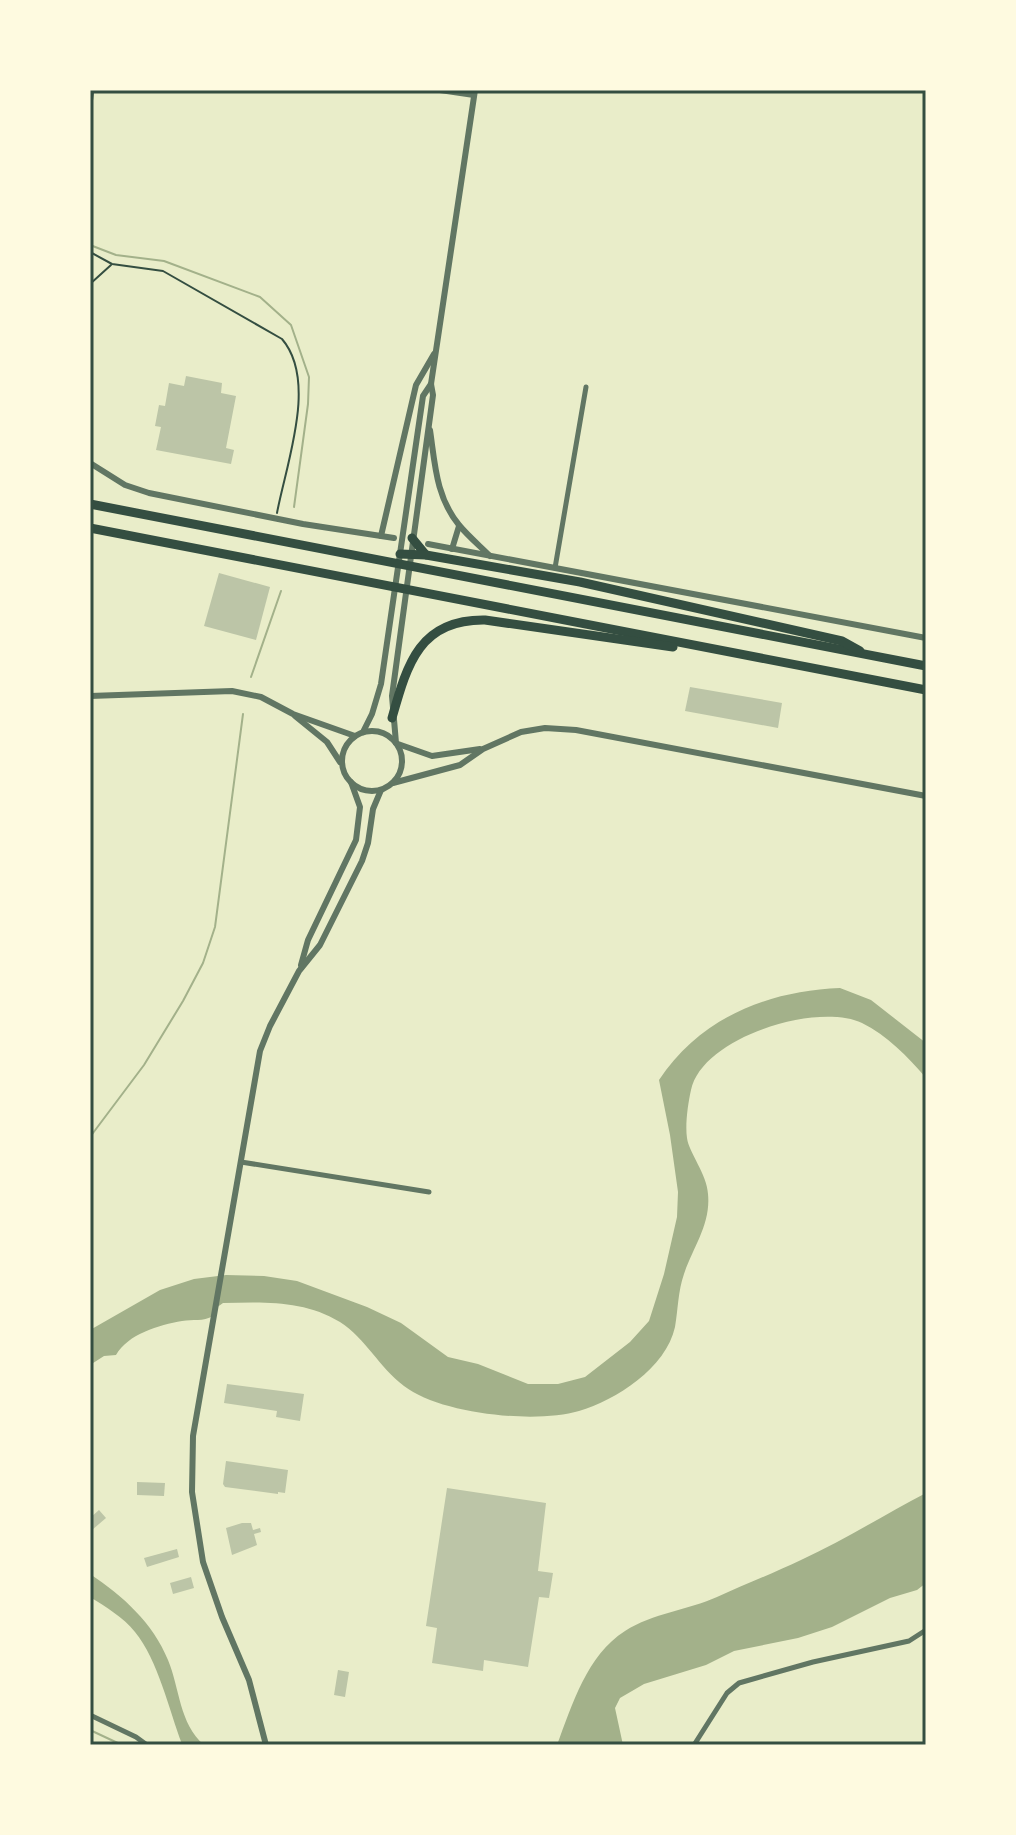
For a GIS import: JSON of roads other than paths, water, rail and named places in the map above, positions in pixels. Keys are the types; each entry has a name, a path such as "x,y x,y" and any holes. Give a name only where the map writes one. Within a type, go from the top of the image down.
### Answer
{"highway":[{"path":"90,504 926,666"},
{"path":"90,528 926,690"},
{"path":"412,538 427,550"},
{"path":"405,554 427,550 580,582 842,641 867,655"},
{"path":"392,718 408,669 421,646 438,630 470,619 768,660"}],"street":[{"path":"90,104 92,90"},
{"path":"363,732 377,701 405,554 412,538 474,92 440,90"},
{"path":"381,536 416,385 436,351"},
{"path":"393,783 401,768 392,718 392,696 401,622 406,521 423,396 431,384"},
{"path":"555,568 586,387"},
{"path":"429,423 436,476 442,496 459,526 490,556"},
{"path":"90,463 125,485 149,493 276,519 394,538"},
{"path":"452,549 459,526"},
{"path":"427,550 452,549 926,638"},
{"path":"90,696 232,691 261,697 293,714 355,736"},
{"path":"293,714 327,742 342,764 360,807 356,840 308,940 299,971"},
{"path":"351,782 365,790 381,790 393,783 460,765 483,749 521,732 545,728 576,730 926,796"},
{"path":"342,764 344,748 363,732 380,732 417,753 432,756 483,749"},
{"path":"266,1745 249,1680 207,1575 192,1492 193,1436 260,1051 299,971 320,945 362,861 373,809 381,790"},
{"path":"241,1162 429,1192"},
{"path":"694,1745 727,1693 739,1683 813,1662 909,1641 926,1630"},
{"path":"90,1715 147,1745"}],"waterway":[{"path":"90,245 116,255 164,261 260,297 291,325 309,377 294,507"},
{"path":"251,677 281,591"},
{"path":"90,1137 144,1065 203,963 215,927 243,714"},
{"path":"90,1730 122,1745"}]}
